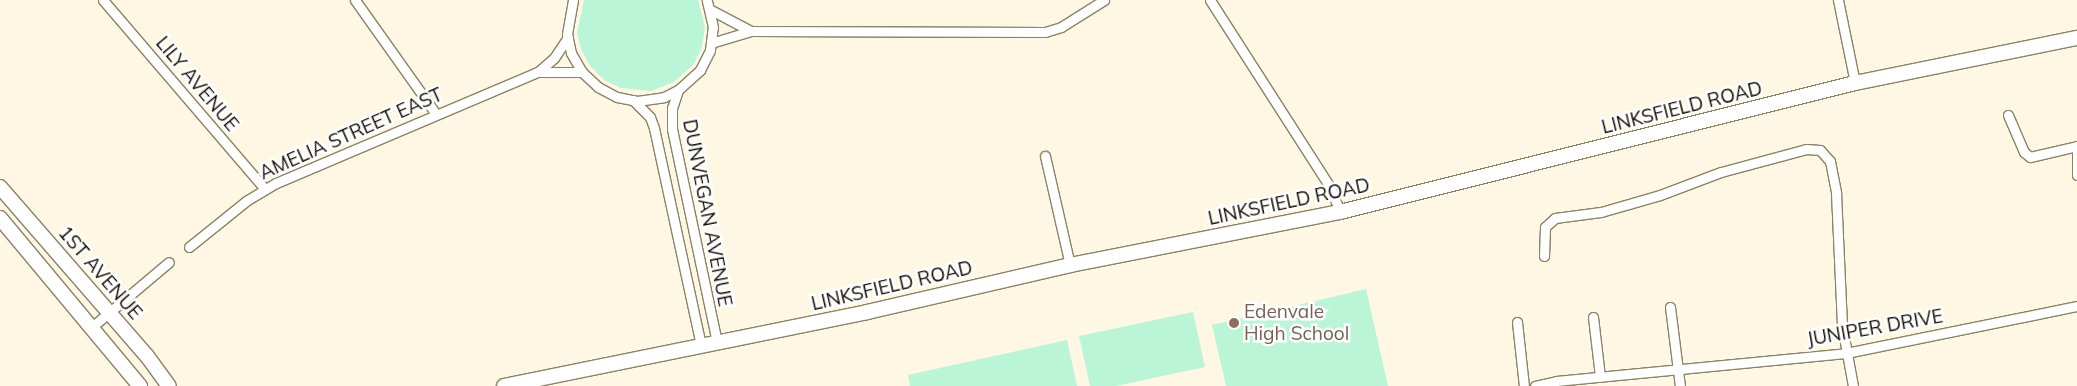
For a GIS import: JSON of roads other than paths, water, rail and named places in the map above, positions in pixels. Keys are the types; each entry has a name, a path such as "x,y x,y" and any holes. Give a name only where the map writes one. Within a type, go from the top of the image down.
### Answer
{"main road":[{"name":"LINKSFIELD ROAD","path":"504,386 717,343 1070,265 1340,212 1856,84 2077,38"},
{"name":"1ST AVENUE","path":"0,187 169,383"},
{"path":"0,218 92,326 140,386"}],"street":[{"name":"LILY AVENUE","path":"104,0 264,189"},
{"path":"355,0 436,114"},
{"path":"573,0 568,14 568,37 582,72 598,87 617,97 633,100 652,100 678,90 700,70 711,44 711,10 707,0"},
{"path":"711,44 751,31 1045,32 1061,27 1104,0"},
{"path":"1210,0 1330,187 1340,212"},
{"path":"1838,0 1856,84"},
{"path":"711,10 751,31"},
{"name":"AMELIA STREET EAST","path":"189,247 264,189 538,72 554,58 568,37"},
{"name":"AMELIA STREET EAST","path":"538,72 582,72"},
{"name":"DUNVEGAN AVENUE","path":"678,90 671,124 717,343"},
{"name":"DUNVEGAN AVENUE","path":"633,100 650,117 654,128 701,346"},
{"path":"2008,115 2024,152 2030,157 2077,146 2077,175"},
{"path":"1544,256 1545,226 1555,218 1618,208 1721,172 1814,148 1825,154 1833,171 1838,212 1836,241 1846,353 1853,386"},
{"path":"1045,156 1070,265"},
{"path":"673,220 689,216"},
{"path":"92,326 169,262"},
{"name":"JUNIPER DRIVE","path":"1535,386 1600,376 1677,371 1846,353 2077,306"},
{"path":"1670,307 1680,386"},
{"path":"1593,317 1600,376"},
{"path":"1517,322 1524,386"}],"place":[{"name":"Edenvale High School","path":"1234,323"}]}
